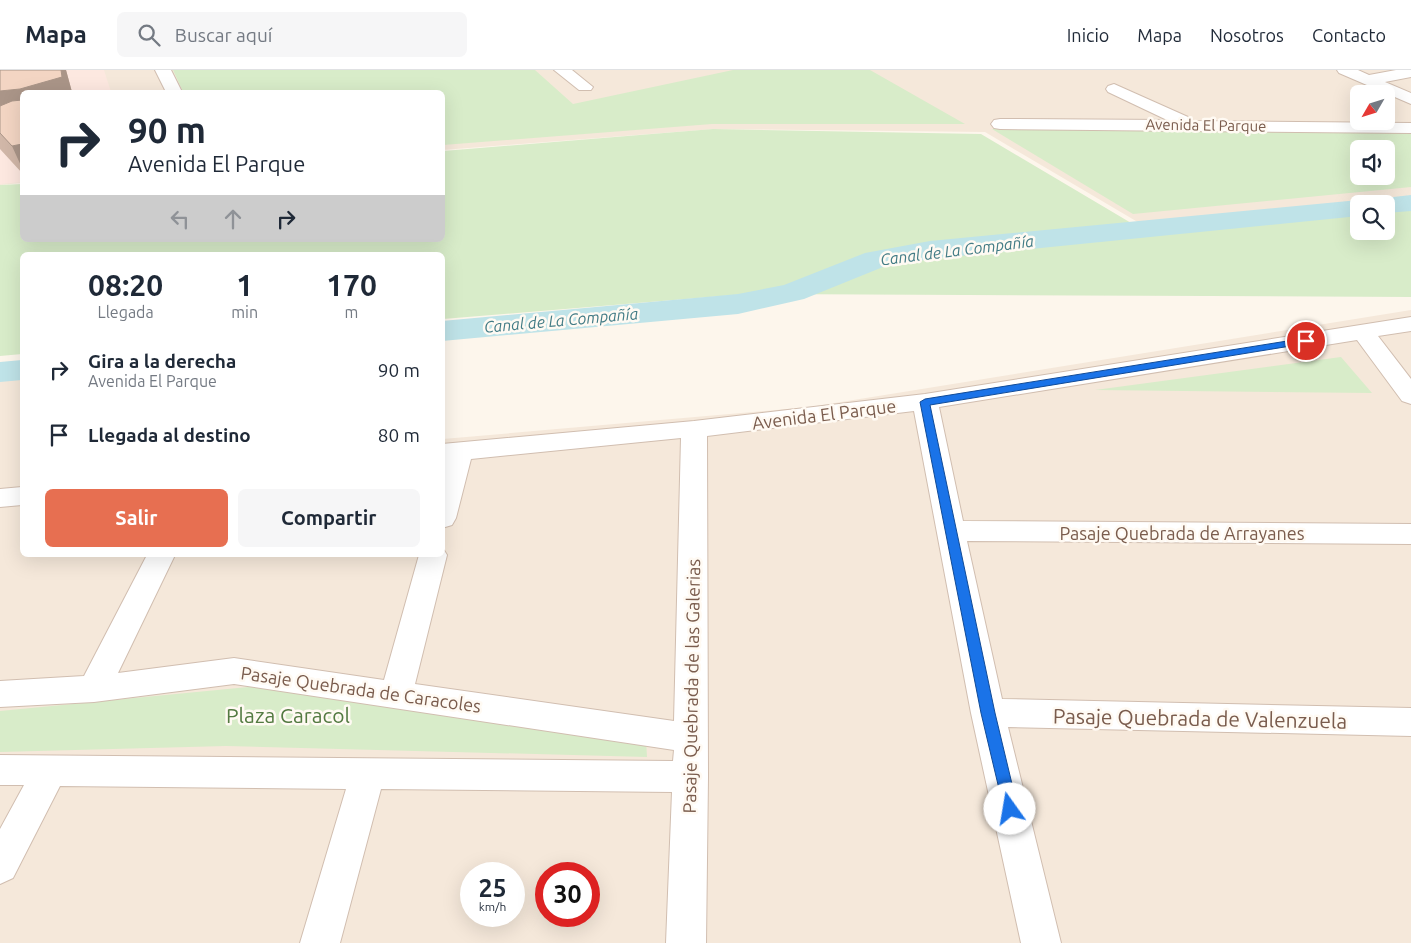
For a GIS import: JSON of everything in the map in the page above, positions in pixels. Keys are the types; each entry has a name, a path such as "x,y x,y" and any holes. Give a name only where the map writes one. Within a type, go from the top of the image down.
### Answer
{"street":[{"path":"163,70 173,90"},
{"path":"562,70 585,87"},
{"path":"1345,70 1411,99"},
{"path":"1367,80 1411,72"},
{"path":"1114,89 1190,125"},
{"name":"Avenida El Parque","path":"1000,124 1411,128"},
{"name":"Avenida El Parque","path":"451,452 694,429 925,402 1411,324"},
{"path":"1363,332 1411,396"},
{"path":"925,402 988,713 1041,943"},
{"name":"Pasaje Quebrada de las Galerias","path":"686,943 691,777 694,429"},
{"path":"445,496 451,452"},
{"path":"0,498 20,496"},
{"name":"Pasaje Quebrada de Arrayanes","path":"952,531 1411,534"},
{"path":"94,688 160,557"},
{"path":"396,693 432,557"},
{"name":"Pasaje Quebrada de Caracoles","path":"0,694 94,688 234,671 396,693 691,738"},
{"name":"Pasaje Quebrada de Valenzuela","path":"988,713 1411,722"},
{"path":"0,770 691,777"},
{"path":"0,866 50,771"},
{"path":"320,943 367,775"}],"shaded area":[{"path":"0,70 1411,70 1411,198 1395,200 1395,195 1350,195 1350,204 1141,224 985,132 714,129 445,150 445,90 20,90 20,183 0,185"},
{"path":"39,70 104,70 110,90 20,90 20,182 0,184 0,80"},
{"path":"1411,310 1411,943 0,943 0,375 20,373 20,557 445,557 445,439 810,407"}],"green space":[{"path":"173,70 535,70 573,104 733,70 870,70 965,124 712,124 445,145 445,90 182,90"},
{"path":"713,129 981,134 1148,233 1350,213 1350,240 1395,240 1395,208 1411,207 1411,297 746,294 445,319 445,252 20,252 20,354 0,356 0,185 20,184 20,242 445,242 445,151"},
{"path":"992,129 1411,133 1411,187 1133,214"},
{"path":"1341,357 1372,393 1095,390"},
{"name":"Plaza Caracol","path":"289,683 646,739 647,757 226,746 0,752 0,711"}],"building":[{"path":"0,70 61,70 62,77 20,89 0,91"},
{"path":"20,100 20,144 12,146 0,133 0,106"}],"waterway":[{"name":"Canal de La Compañía","path":"1395,204 1411,203"},
{"name":"Canal de La Compañía","path":"445,331 738,304 793,292 876,259 930,250 1350,209"},
{"name":"Canal de La Compañía","path":"0,372 20,370"}],"route":[{"path":"1010,809 988,713 925,402 1306,341"}]}
